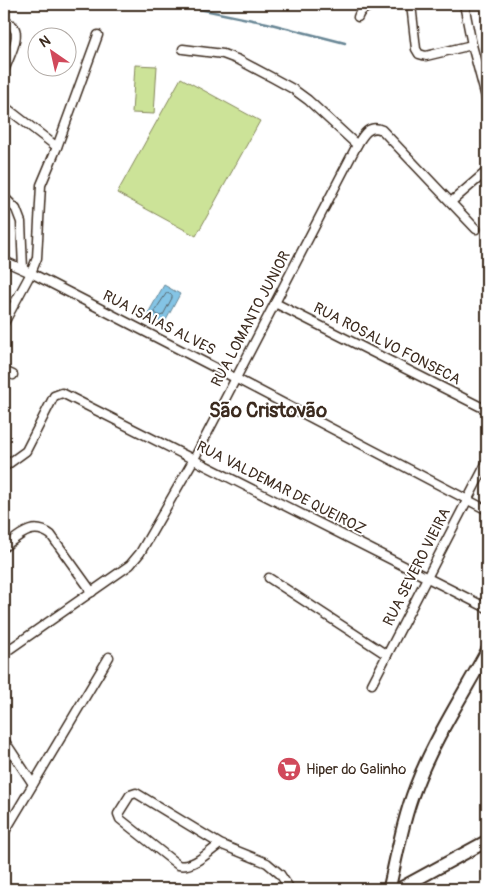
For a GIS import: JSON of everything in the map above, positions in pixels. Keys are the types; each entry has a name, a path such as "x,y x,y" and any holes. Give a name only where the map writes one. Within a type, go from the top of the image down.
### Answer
{"street":[{"path":"358,17 359,12 365,8 390,4"},
{"path":"411,4 416,49 419,54 426,56 472,45"},
{"path":"464,4 472,45 487,101"},
{"path":"4,22 12,24 17,32 4,71"},
{"path":"4,323 37,258 41,185 98,35"},
{"path":"183,49 223,54 239,60 273,78 308,100 357,145"},
{"path":"4,106 57,147"},
{"name":"RUA LOMANTO JUNIOR","path":"4,653 135,560 194,459 365,132 377,127 382,130 451,202"},
{"path":"476,229 451,202 487,171"},
{"path":"4,197 16,209 21,222 23,269"},
{"name":"RUA ISAIAS ALVES","path":"4,261 235,378 487,510"},
{"name":"RUA ROSALVO FONSECA","path":"274,303 487,410"},
{"path":"4,371 13,376"},
{"name":"RUA VALDEMAR DE QUEIROZ","path":"4,467 26,450 54,396 62,393 487,608"},
{"name":"RUA SEVERO VIEIRA","path":"372,684 487,462"},
{"path":"4,547 26,532 36,528 44,530 51,535 92,592"},
{"path":"269,578 387,655"},
{"path":"389,889 404,821 415,786 487,651"},
{"path":"4,833 109,657"},
{"path":"4,740 33,784"},
{"path":"220,844 187,866 178,865 120,818 118,814 130,795 136,793 220,844 267,863 280,874 290,889"},
{"path":"433,869 449,856 487,832"},
{"path":"399,889 487,841"}],"green space":[{"path":"135,65 157,66 154,114 132,113"},
{"path":"181,78 260,121 196,236 117,193"}],"water":[{"path":"164,285 180,294 164,324 147,315"}],"waterway":[{"path":"175,4 267,23 345,43"}],"place":[{"name":"Hiper do Galinho","path":"289,769"}],"district":[{"name":"São Cristovão","path":"268,410"}]}
